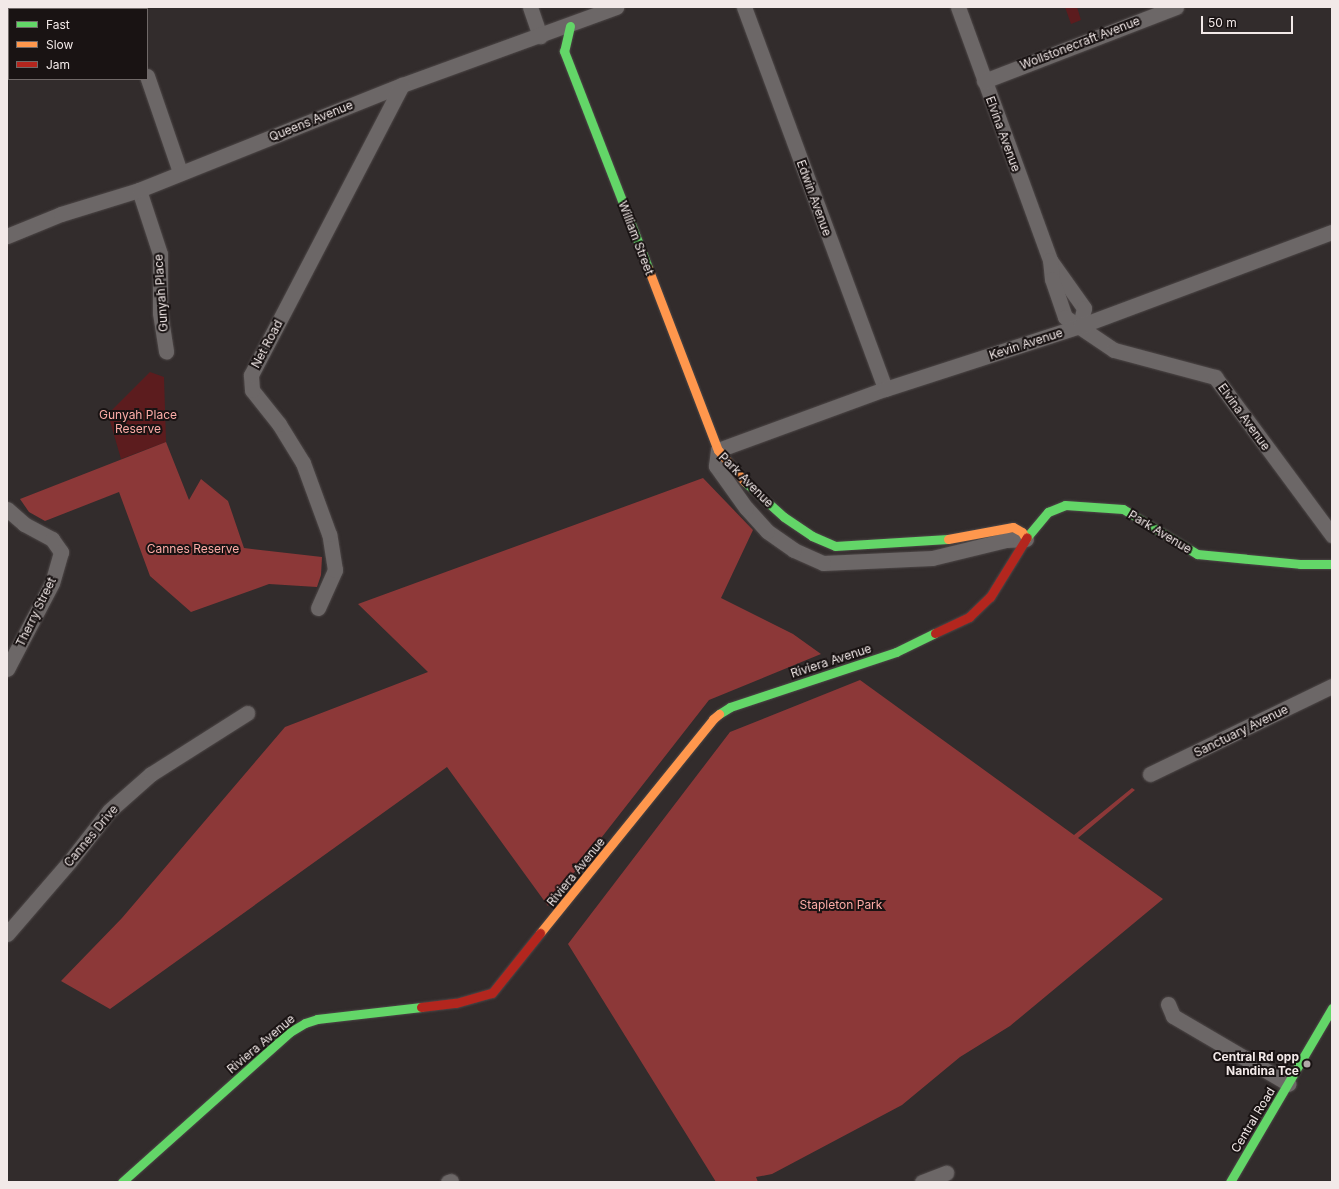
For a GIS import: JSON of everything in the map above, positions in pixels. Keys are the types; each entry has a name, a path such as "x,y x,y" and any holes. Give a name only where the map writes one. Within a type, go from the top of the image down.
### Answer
{"street":[{"path":"530,7 540,36"},
{"name":"Queens Avenue","path":"7,236 61,214 139,190 180,172 402,85 570,26 616,7"},
{"name":"Edwin Avenue","path":"744,7 885,389"},
{"name":"Elvina Avenue","path":"958,7 1050,260 1084,308 1080,326 1114,350 1215,377 1332,536"},
{"name":"Wollstonecraft Avenue","path":"984,80 1176,7"},
{"name":"William Street","path":"570,26 564,51 718,450"},
{"path":"148,79 180,172"},
{"name":"Net Road","path":"318,608 334,570 329,534 303,463 279,424 252,390 251,375 402,85"},
{"name":"Gunyah Place","path":"139,190 160,254 160,313 166,352"},
{"name":"Kevin Avenue","path":"718,450 885,389 1080,326 1332,232"},
{"name":"Park Avenue","path":"718,450 735,473 784,517 812,536 835,546 948,539 1013,526 1022,532 1026,539"},
{"name":"Park Avenue","path":"718,450 716,466 746,508 767,531 794,550 823,562 932,558 1006,540 1026,539 1048,512 1065,506 1123,509 1197,554 1300,564 1332,564"},
{"name":"Therry Street","path":"7,509 24,524 52,539 61,552 52,584 7,669"},
{"name":"Riviera Avenue","path":"122,1182 290,1032 305,1023 317,1019 456,1002 492,993 713,719 730,707 896,652 969,616 990,597 1026,539"},
{"name":"Sanctuary Avenue","path":"1150,774 1332,686"},
{"name":"Cannes Drive","path":"7,934 70,861 109,811 151,774 247,713"},
{"path":"1168,1004 1173,1016 1290,1084"},
{"name":"Central Road","path":"1230,1182 1290,1084 1332,1008"},
{"path":"922,1182 946,1173"}],"green space":[{"path":"1065,7 1077,7 1081,20 1071,24"},
{"name":"Gunyah Place Reserve","path":"150,372 164,377 166,442 121,459 108,414"},
{"name":"Cannes Reserve","path":"166,442 189,500 201,479 228,501 244,548 322,557 321,575 317,587 269,584 191,612 150,576 119,492 45,521 29,512 20,499"},
{"path":"703,478 753,530 721,598 793,634 821,654 709,700 548,906 447,767 110,1009 61,981 122,918 285,727 428,672 358,604"},
{"name":"Stapleton Park","path":"860,680 1074,835 1132,788 1135,790 1078,838 1163,899 1010,1026 960,1057 902,1105 772,1174 756,1177 758,1182 716,1182 568,944 730,732"}],"traffic: fast":[{"path":"570,26 564,51 648,268"},
{"path":"745,482 784,517 812,536 835,546 948,539"},
{"path":"1027,537 1048,512 1065,505 1123,509 1197,554 1300,564 1332,564"},
{"path":"719,714 730,707 896,652 935,633"},
{"path":"122,1182 290,1032 305,1023 317,1019 421,1007"},
{"path":"1230,1182 1332,1008"}],"traffic: slow":[{"path":"648,268 718,450 745,482"},
{"path":"948,539 1013,527 1022,532 1026,539"},
{"path":"540,933 713,719 719,714"}],"traffic: jam":[{"path":"935,633 969,617 990,597 1027,537"},
{"path":"421,1007 456,1003 492,993 540,933"}],"place":[{"name":"Central Rd opp Nandina Tce","path":"1307,1064"}]}
